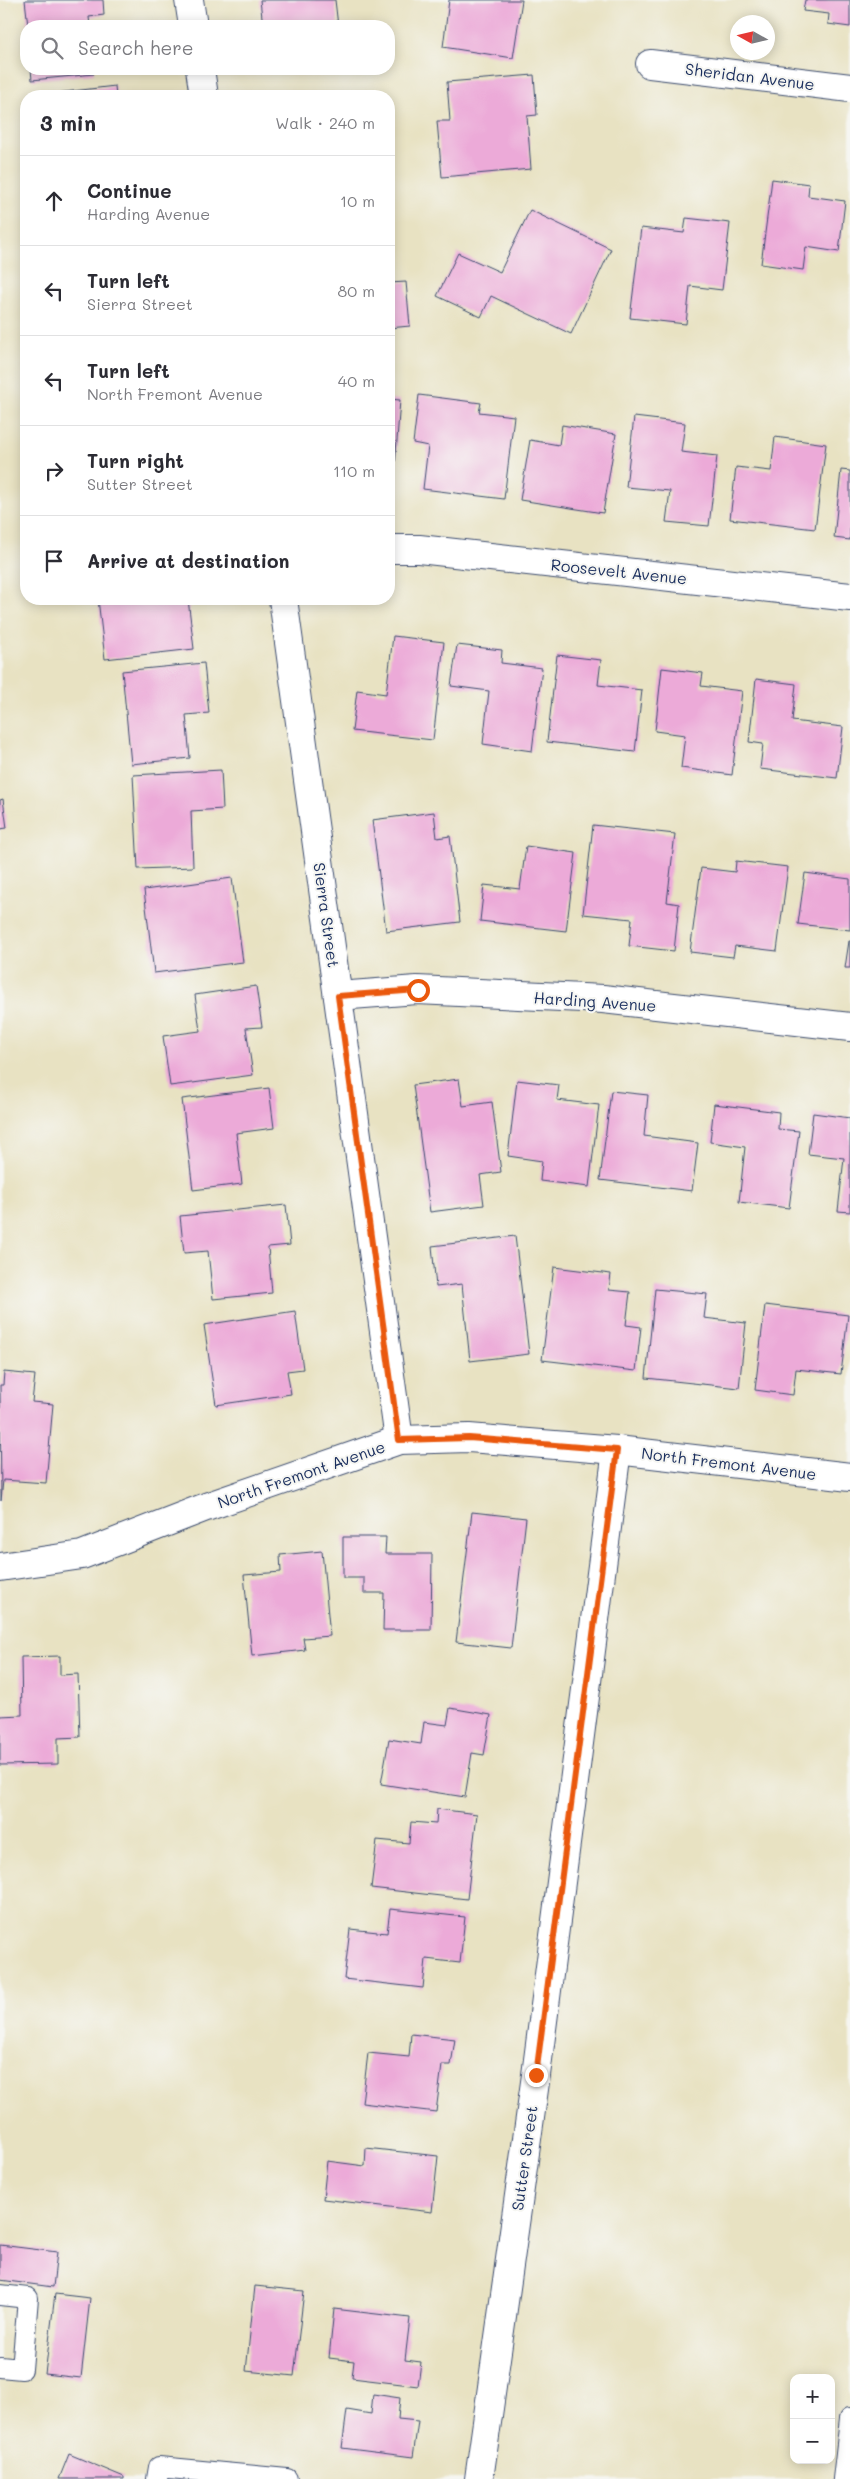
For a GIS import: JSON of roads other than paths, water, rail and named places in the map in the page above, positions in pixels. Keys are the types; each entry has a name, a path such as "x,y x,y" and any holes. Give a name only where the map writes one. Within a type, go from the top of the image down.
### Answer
{"street":[{"path":"189,0 192,20"},
{"name":"Sheridan Avenue","path":"650,64 850,88"},
{"path":"201,75 203,90"},
{"name":"Roosevelt Avenue","path":"395,549 419,549 850,598"},
{"name":"Sierra Street","path":"284,605 399,1440"},
{"name":"Harding Avenue","path":"338,996 418,990 603,999 850,1027"},
{"name":"North Fremont Avenue","path":"0,1567 82,1555 206,1507 399,1440 469,1438 617,1450 850,1477"},
{"name":"Sutter Street","path":"479,2479 536,2075 617,1450"}],"lane":[{"path":"0,2295 28,2298 22,2369 0,2366"},
{"path":"843,2479 850,2418"},
{"path":"157,2479 159,2467 287,2479"}]}
